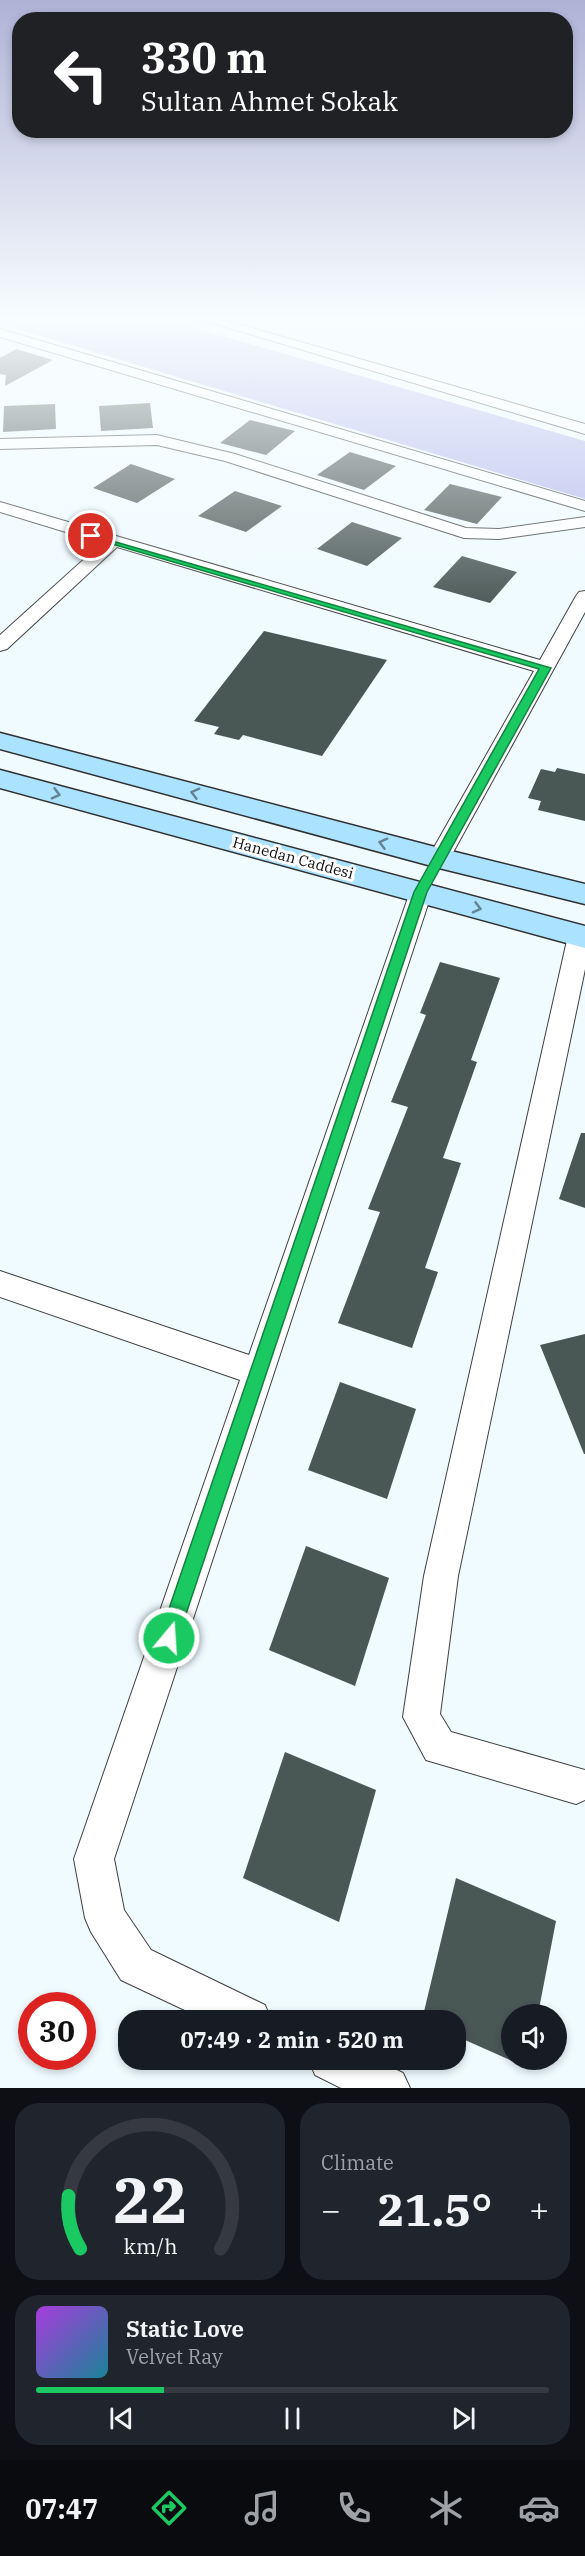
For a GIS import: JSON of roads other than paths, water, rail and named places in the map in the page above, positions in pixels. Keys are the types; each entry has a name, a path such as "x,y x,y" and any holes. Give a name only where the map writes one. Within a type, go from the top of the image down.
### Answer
{"street":[{"path":"282,416 585,506"},
{"path":"541,416 585,429"},
{"path":"0,444 157,440 230,457 464,533 499,534 585,522"},
{"path":"0,507 545,668"},
{"path":"0,645 113,542"},
{"path":"229,2010 136,1965 105,1918 94,1859 420,892 585,596"},
{"path":"0,741 440,858 585,894"},
{"name":"Hanedan Caddesi","path":"0,779 582,936"},
{"path":"576,1785 438,1747 421,1717 441,1576 582,936"},
{"path":"0,1284 258,1372"},
{"path":"351,2070 388,2088"}]}
